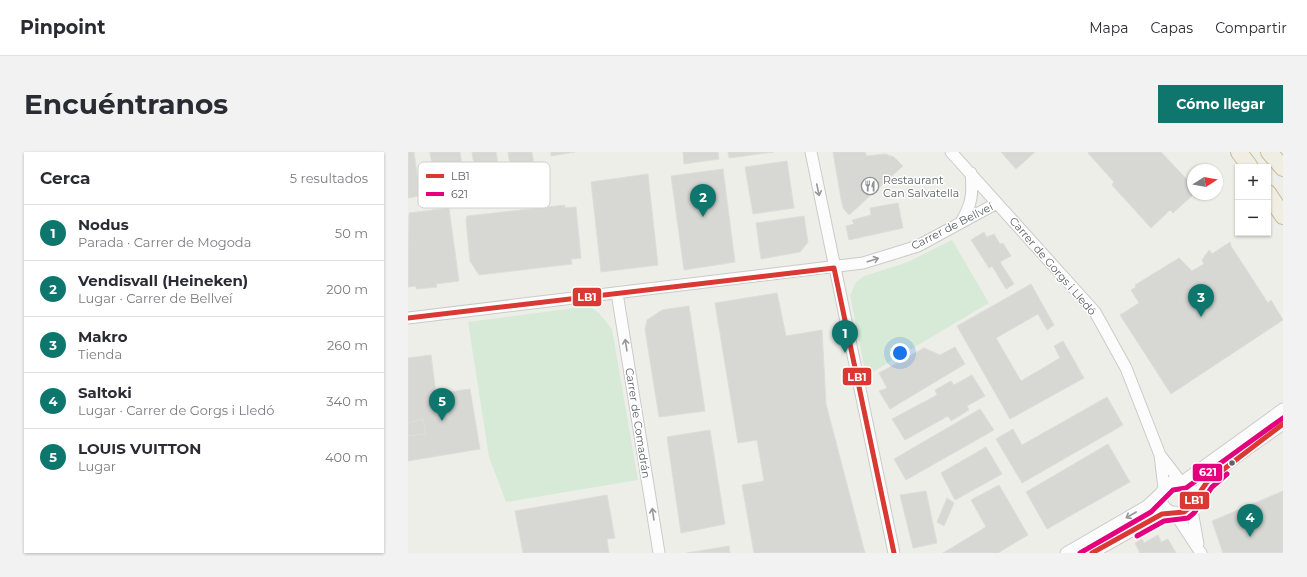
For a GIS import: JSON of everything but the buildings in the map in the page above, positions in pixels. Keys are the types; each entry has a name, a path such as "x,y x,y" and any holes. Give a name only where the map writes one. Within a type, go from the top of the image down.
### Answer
{"highway":[{"path":"1239,152 1248,164"},
{"path":"1269,152 1283,168"},
{"path":"1271,198 1283,216"}],"street":[{"path":"810,152 894,553"},
{"name":"Carrer de Gorgs i Lledó","path":"951,152 1095,312 1126,368 1160,455 1163,490"},
{"path":"960,224 970,208 972,195 971,173"},
{"name":"Carrer de Bellveí","path":"408,318 834,268 863,263 918,246 997,203"},
{"name":"Carrer de Comadrán","path":"617,293 659,553"},
{"path":"1066,553 1147,506 1170,483 1181,482 1283,409"},
{"path":"1092,553 1162,514 1184,512 1207,482 1283,424"},
{"name":"Carrer de Gorgs i Lledó","path":"1160,455 1181,482"},
{"path":"1181,482 1190,488 1200,550"},
{"path":"1163,490 1163,504 1172,512 1200,550"}],"green space":[{"path":"952,240 989,303 866,376 850,295 856,282 864,276 908,262"},
{"path":"589,306 599,313 612,329 638,480 506,502 489,457 468,322"}],"transit line":[{"name":"LB1","path":"408,318 834,268 894,553"},
{"name":"621","path":"1080,553 1151,512 1173,490 1186,488 1283,418"},
{"name":"LB1","path":"1092,553 1162,514 1184,512 1189,508 1207,482 1283,424"},
{"name":"621","path":"1137,536 1164,521 1188,518 1194,513 1212,487 1227,474"}],"place":[{"name":"Restaurant Can Salvatella","path":"870,186"},
{"name":"Vendisvall (Heineken)","path":"703,217"},
{"name":"Makro","path":"1201,317"},
{"name":"Nodus","path":"845,353"},
{"name":"LOUIS VUITTON","path":"442,421"},
{"name":"Saltoki","path":"1250,537"}]}
